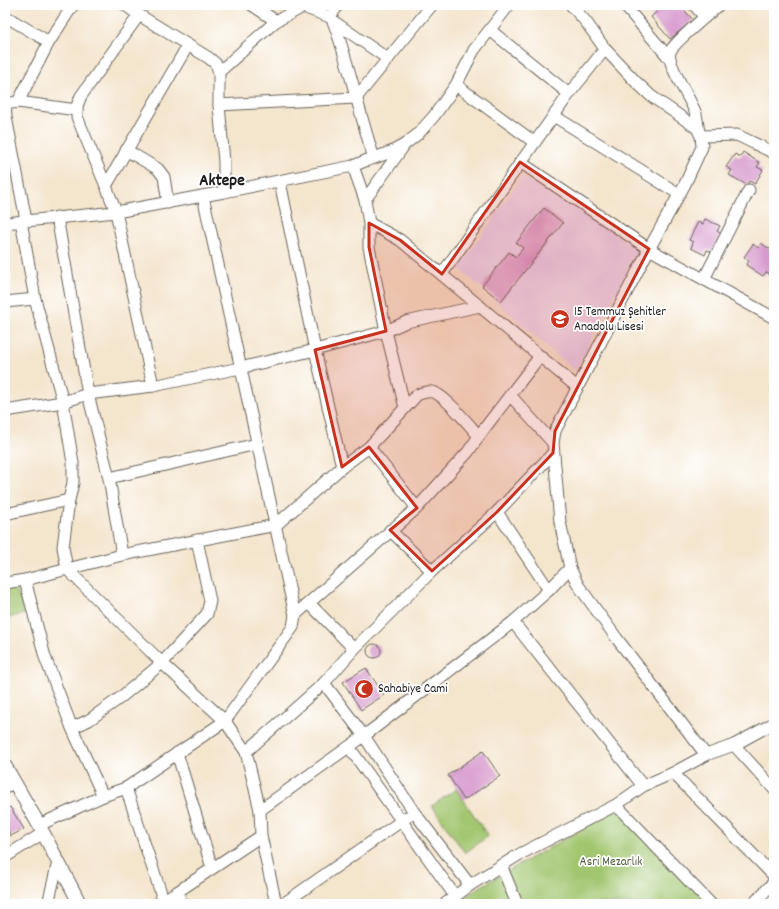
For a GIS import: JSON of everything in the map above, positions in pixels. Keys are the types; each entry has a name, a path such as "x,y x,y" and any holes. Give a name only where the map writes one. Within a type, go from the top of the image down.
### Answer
{"main road":[{"path":"5,766 10,784 41,829 80,904"}],"street":[{"path":"18,102 49,42 73,5"},
{"path":"125,5 139,16 209,58 216,64 219,72 219,105 224,162 224,192"},
{"path":"252,5 276,21"},
{"path":"338,5 332,19 343,47 374,158"},
{"path":"219,105 356,98 432,5"},
{"path":"5,223 116,212 168,203 280,182 353,166 391,152 404,145 418,134 434,116 456,86 474,50 509,5"},
{"path":"571,5 586,22 605,49 635,81 651,96 697,128 700,135"},
{"path":"624,5 670,58"},
{"path":"694,5 705,17"},
{"path":"706,755 578,585 570,568 560,522 553,448 555,431 649,249 680,194 702,147 696,114 688,95 673,71 670,52 678,42 719,5"},
{"path":"219,72 276,21 303,6 332,19 388,60"},
{"path":"5,16 49,42"},
{"path":"139,16 81,96 77,110 77,117 116,212 153,386"},
{"path":"490,30 569,94"},
{"path":"106,186 188,45"},
{"path":"442,274 534,142 569,94 605,49"},
{"path":"456,86 534,142"},
{"path":"77,110 18,102 5,104 7,133 24,221 35,298 63,402 73,463 73,483 69,500 63,547 67,569 162,663 225,721 246,752 260,810 261,836 276,904"},
{"path":"554,116 680,194"},
{"path":"700,135 737,135 774,154"},
{"path":"365,200 404,145"},
{"path":"126,150 158,169 164,177 168,203"},
{"path":"520,162 649,249 774,318"},
{"path":"353,166 365,200 369,222 369,247 386,331 405,408"},
{"path":"280,182 315,350 342,467"},
{"path":"704,279 749,190"},
{"path":"5,857 41,829 103,796 126,788 225,721 293,626 295,615 203,196"},
{"path":"57,218 88,394 109,478 122,555"},
{"path":"369,222 400,240 577,387"},
{"path":"5,302 35,298"},
{"path":"5,412 63,402 88,394 153,386 240,368 386,331 406,322 480,306"},
{"path":"295,615 390,530 417,508 468,452 540,356"},
{"path":"5,583 25,580 122,555 276,525 342,467 369,447 417,395 425,392 434,392 442,396 479,436"},
{"path":"510,395 553,448"},
{"path":"109,478 257,444"},
{"path":"369,447 417,508"},
{"path":"246,752 324,683 354,649 432,571 497,512 553,448"},
{"path":"5,514 69,500"},
{"path":"497,512 549,590"},
{"path":"390,530 432,571"},
{"path":"72,728 89,720 120,698 162,663 206,614 210,601 197,540"},
{"path":"260,810 364,736 513,622 549,590 570,568"},
{"path":"25,580 46,657 72,728 103,796"},
{"path":"309,603 354,649"},
{"path":"513,622 643,786"},
{"path":"324,683 364,736 414,812 470,885"},
{"path":"444,904 501,865 616,805 643,786 673,773 706,755 734,745 774,723"},
{"path":"734,745 774,789"},
{"path":"349,747 455,896"},
{"path":"178,753 212,868"},
{"path":"673,773 774,876"},
{"path":"126,788 160,902 261,836"},
{"path":"616,805 711,904"},
{"path":"283,904 414,812"},
{"path":"48,904 58,862"},
{"path":"501,865 517,904"},
{"path":"752,904 774,882"},
{"path":"177,892 182,904"}],"highlighted area":[{"path":"520,162 649,249 555,431 553,453 497,512 432,571 390,530 417,508 369,447 342,467 315,350 386,331 369,247 369,223 400,240 442,274"}],"shaded area":[{"name":"15 Temmuz Şehitler Anadolu Lisesi","path":"522,177 580,209 639,250 575,371 459,268"}],"green space":[{"path":"13,580 25,614 5,618 5,582"},
{"path":"456,789 488,836 465,853 432,806"},
{"name":"Asri Mezarlık","path":"619,808 711,904 456,904 478,888"}],"building":[{"path":"664,5 680,5 693,20 670,39 651,17"},
{"path":"743,152 760,163 757,167 763,170 755,184 749,181 747,185 729,175 732,170 726,167 735,154 740,157"},
{"path":"544,208 563,223 501,301 482,286 509,252 516,257 523,248 516,243"},
{"path":"705,219 720,226 717,231 721,234 712,252 707,250 705,255 691,248 693,242 689,240 698,222 703,224"},
{"path":"761,243 774,252 774,271 771,275 766,272 763,276 746,265 749,261 744,257 753,244 758,248"},
{"path":"371,644 377,644 381,648 381,654 377,658 371,658 367,654 367,648"},
{"name":"Sahabiye Cami","path":"366,668 384,695 361,710 343,682"},
{"path":"483,751 500,776 464,800 448,775"},
{"path":"10,807 24,829 11,836 5,826 5,810"}],"place":[{"name":"15 Temmuz Şehitler Anadolu Lisesi","path":"560,319"},
{"name":"Sahabiye Cami","path":"364,689"}],"district":[{"name":"Aktepe","path":"222,182"}]}
